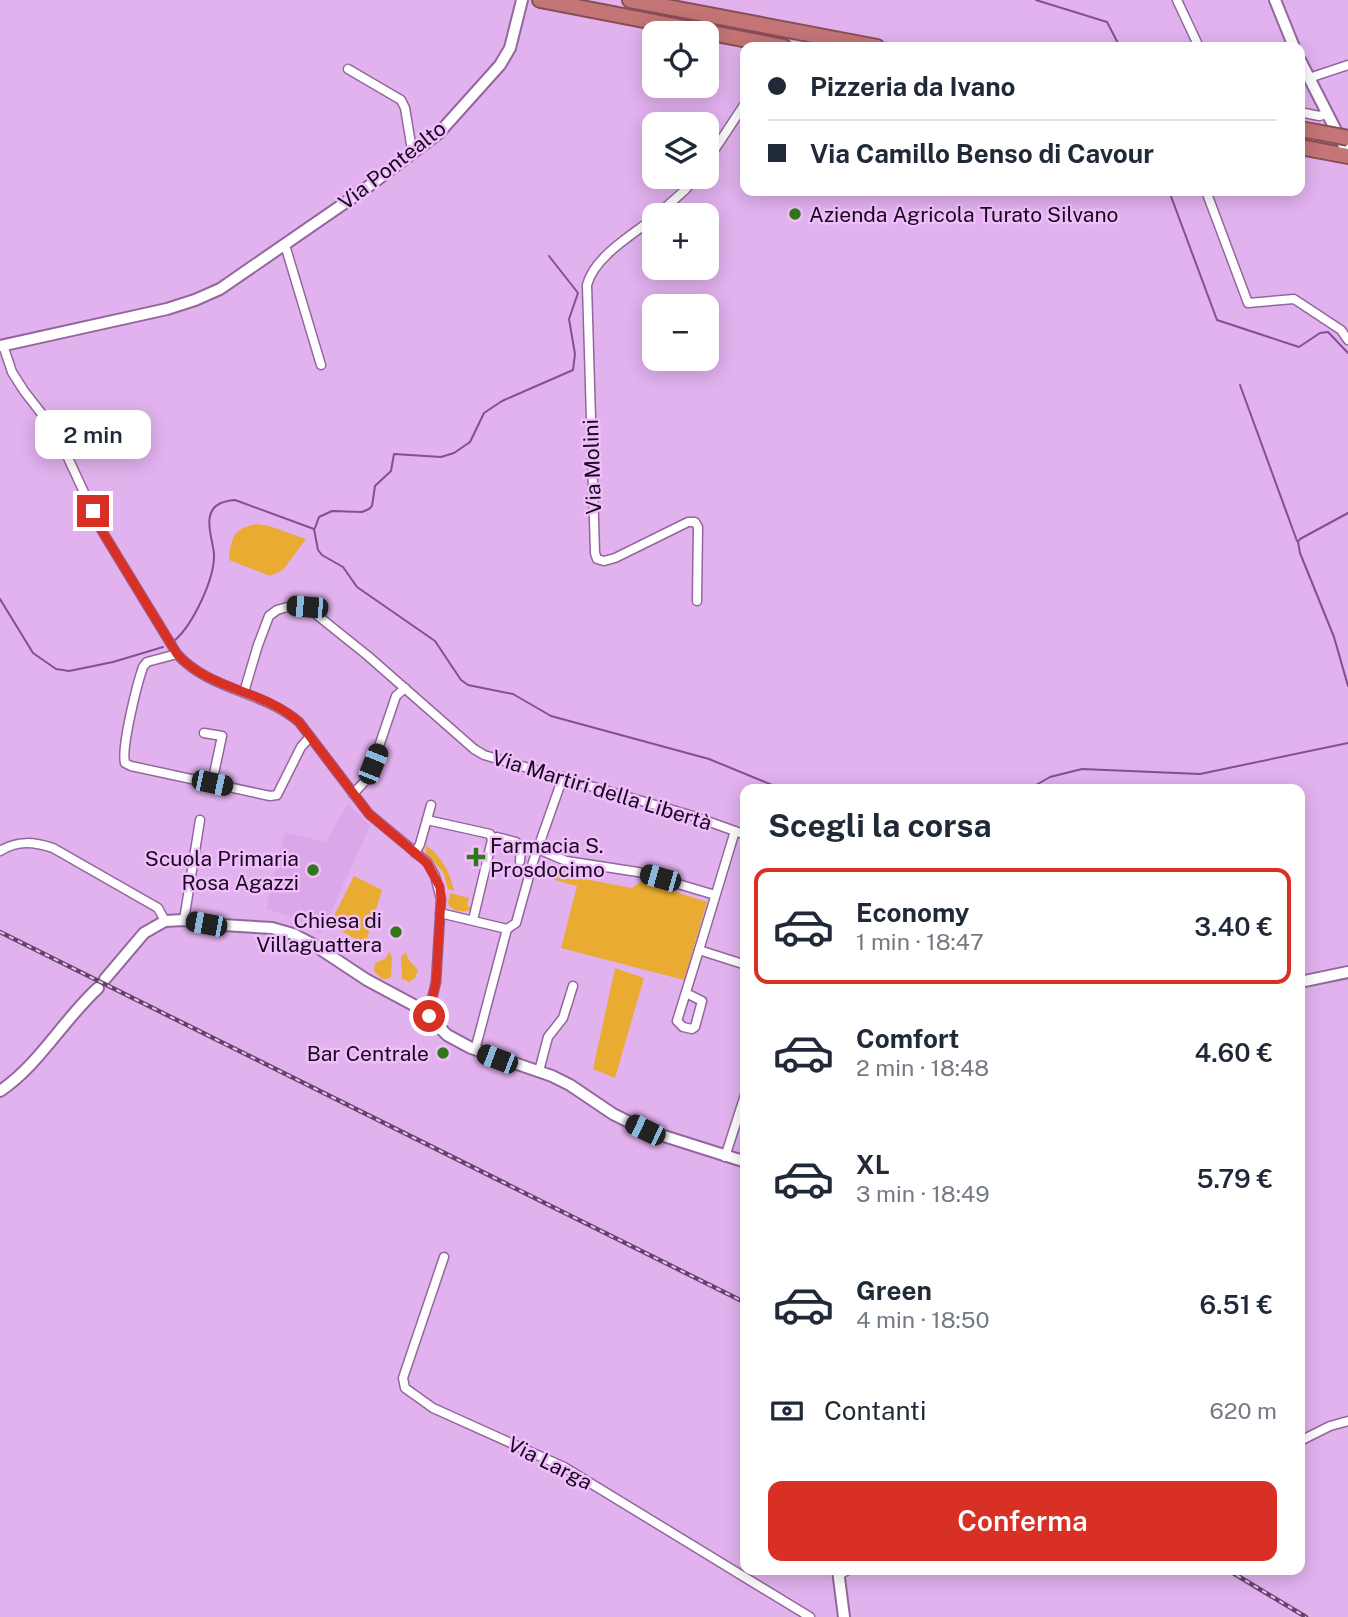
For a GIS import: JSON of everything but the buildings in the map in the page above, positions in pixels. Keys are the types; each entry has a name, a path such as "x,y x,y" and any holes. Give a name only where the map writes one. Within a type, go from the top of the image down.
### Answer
{"highway":[{"path":"540,0 758,42"},
{"path":"631,0 851,42"},
{"path":"1305,130 1317,132 1347,148"},
{"path":"1305,148 1328,152 1347,148"}],"street":[{"name":"Via Pontealto","path":"2,345 195,300 220,289 439,133 500,65 510,48 522,0"},
{"path":"1177,0 1197,42"},
{"path":"1275,0 1292,42"},
{"path":"1309,78 1348,65"},
{"path":"348,69 401,100 405,108 412,150 415,152"},
{"path":"1305,70 1347,148"},
{"path":"719,143 740,111"},
{"path":"1305,113 1319,116 1327,114"},
{"name":"Via Molini","path":"670,203 686,189"},
{"path":"1208,196 1248,303 1290,298 1344,328 1348,340"},
{"name":"Via Molini","path":"642,227 598,263 590,274 587,285 595,553 597,559 604,561 615,558 688,522 695,522 698,527 696,601"},
{"path":"285,245 321,365"},
{"path":"2,345 12,372 23,391 56,432 67,451 102,531 177,654 206,676 288,713 299,722 369,814 427,863 440,887 440,913 436,982 432,999 423,1010"},
{"name":"Via Martiri della Libertà","path":"244,692 258,645 270,617 277,610 291,606 307,607 484,755 740,833"},
{"path":"177,654 148,662 143,667 125,763 270,796 278,795 301,747 309,738"},
{"path":"353,794 366,780 379,750 396,696 405,688"},
{"path":"204,733 222,736 212,783"},
{"path":"475,1050 507,929 516,923 563,777"},
{"path":"415,853 431,805"},
{"path":"184,920 200,820"},
{"path":"427,820 490,834 492,840 473,920"},
{"path":"686,993 735,831"},
{"path":"492,840 497,837 516,842 522,849 520,861"},
{"path":"0,851 16,843 36,842 53,848 158,908 165,921"},
{"path":"538,849 566,861 638,872 715,895"},
{"path":"440,913 507,929"},
{"path":"0,1091 29,1065 144,933 165,921 263,926 293,934 319,948 367,980 423,1010 447,1035 475,1050 539,1071 570,1085 613,1114 645,1130 740,1161"},
{"path":"699,950 740,963"},
{"path":"1305,981 1348,972"},
{"path":"539,1071 548,1037 563,1018 573,986"},
{"path":"725,1157 740,1111"},
{"name":"Via Larga","path":"444,1256 403,1378 405,1388 433,1408 564,1467 740,1574"},
{"path":"1305,1438 1330,1426 1348,1421"},
{"name":"Via Larga","path":"741,1575 810,1617"},
{"path":"842,1575 844,1617"}],"shaded area":[{"path":"257,524 306,539 283,570 270,576 229,560 231,546 238,531"},
{"name":"Scuola Primaria Rosa Agazzi","path":"348,803 370,826 321,934 316,932 317,929 313,926 266,908 285,832 325,842"},
{"path":"426,845 445,865 454,891 448,889 443,872 426,853"},
{"path":"554,866 582,874 584,879 632,888 642,881 707,902 684,980 561,948 577,886 551,879"},
{"path":"354,876 382,890 365,945 342,931 345,919 341,916 333,929 329,926"},
{"path":"450,893 469,898 467,906 471,907 470,910 454,910 448,903"},
{"path":"389,952 392,957 391,976 382,979 374,971 375,963 385,959"},
{"path":"406,952 408,959 418,970 415,978 409,982 402,979 401,957"},
{"path":"615,968 644,978 615,1078 593,1069"}],"waterway":[{"path":"1036,0 1107,22 1117,42"},
{"path":"1171,196 1217,320 1299,347 1320,333 1328,332 1348,353"},
{"path":"315,528 319,517 332,511 362,512 369,509 372,506 375,486 391,471 394,454 441,457 454,453 470,442 484,413 502,401 573,370 575,354 569,319 578,293 549,256"},
{"path":"1240,385 1297,541"},
{"path":"174,641 195,613 211,575 214,554 210,516 220,504 235,500 314,529 318,550 322,555 343,567 357,587 435,641 461,680 468,685 513,694 551,716 709,759 770,784"},
{"path":"1348,513 1298,542 1334,637 1348,686"},
{"path":"0,599 33,653 56,669 69,671 113,662 163,647"},
{"path":"1038,784 1050,777 1082,769 1200,774 1348,743"}],"railway":[{"path":"0,932 740,1300"},
{"path":"1236,1575 1306,1617"}],"place":[{"name":"Azienda Agricola Turato Silvano","path":"795,214"},
{"name":"Farmacia S. Prosdocimo","path":"476,857"},
{"name":"Scuola Primaria Rosa Agazzi","path":"313,870"},
{"name":"Chiesa di Villaguattera","path":"396,932"},
{"name":"Bar Centrale","path":"443,1053"}],"route":[{"path":"93,511 102,531 177,654 187,664 218,682 272,703 299,722 369,814 427,863 440,887 441,899 436,982 432,999 423,1010 429,1016"}]}
